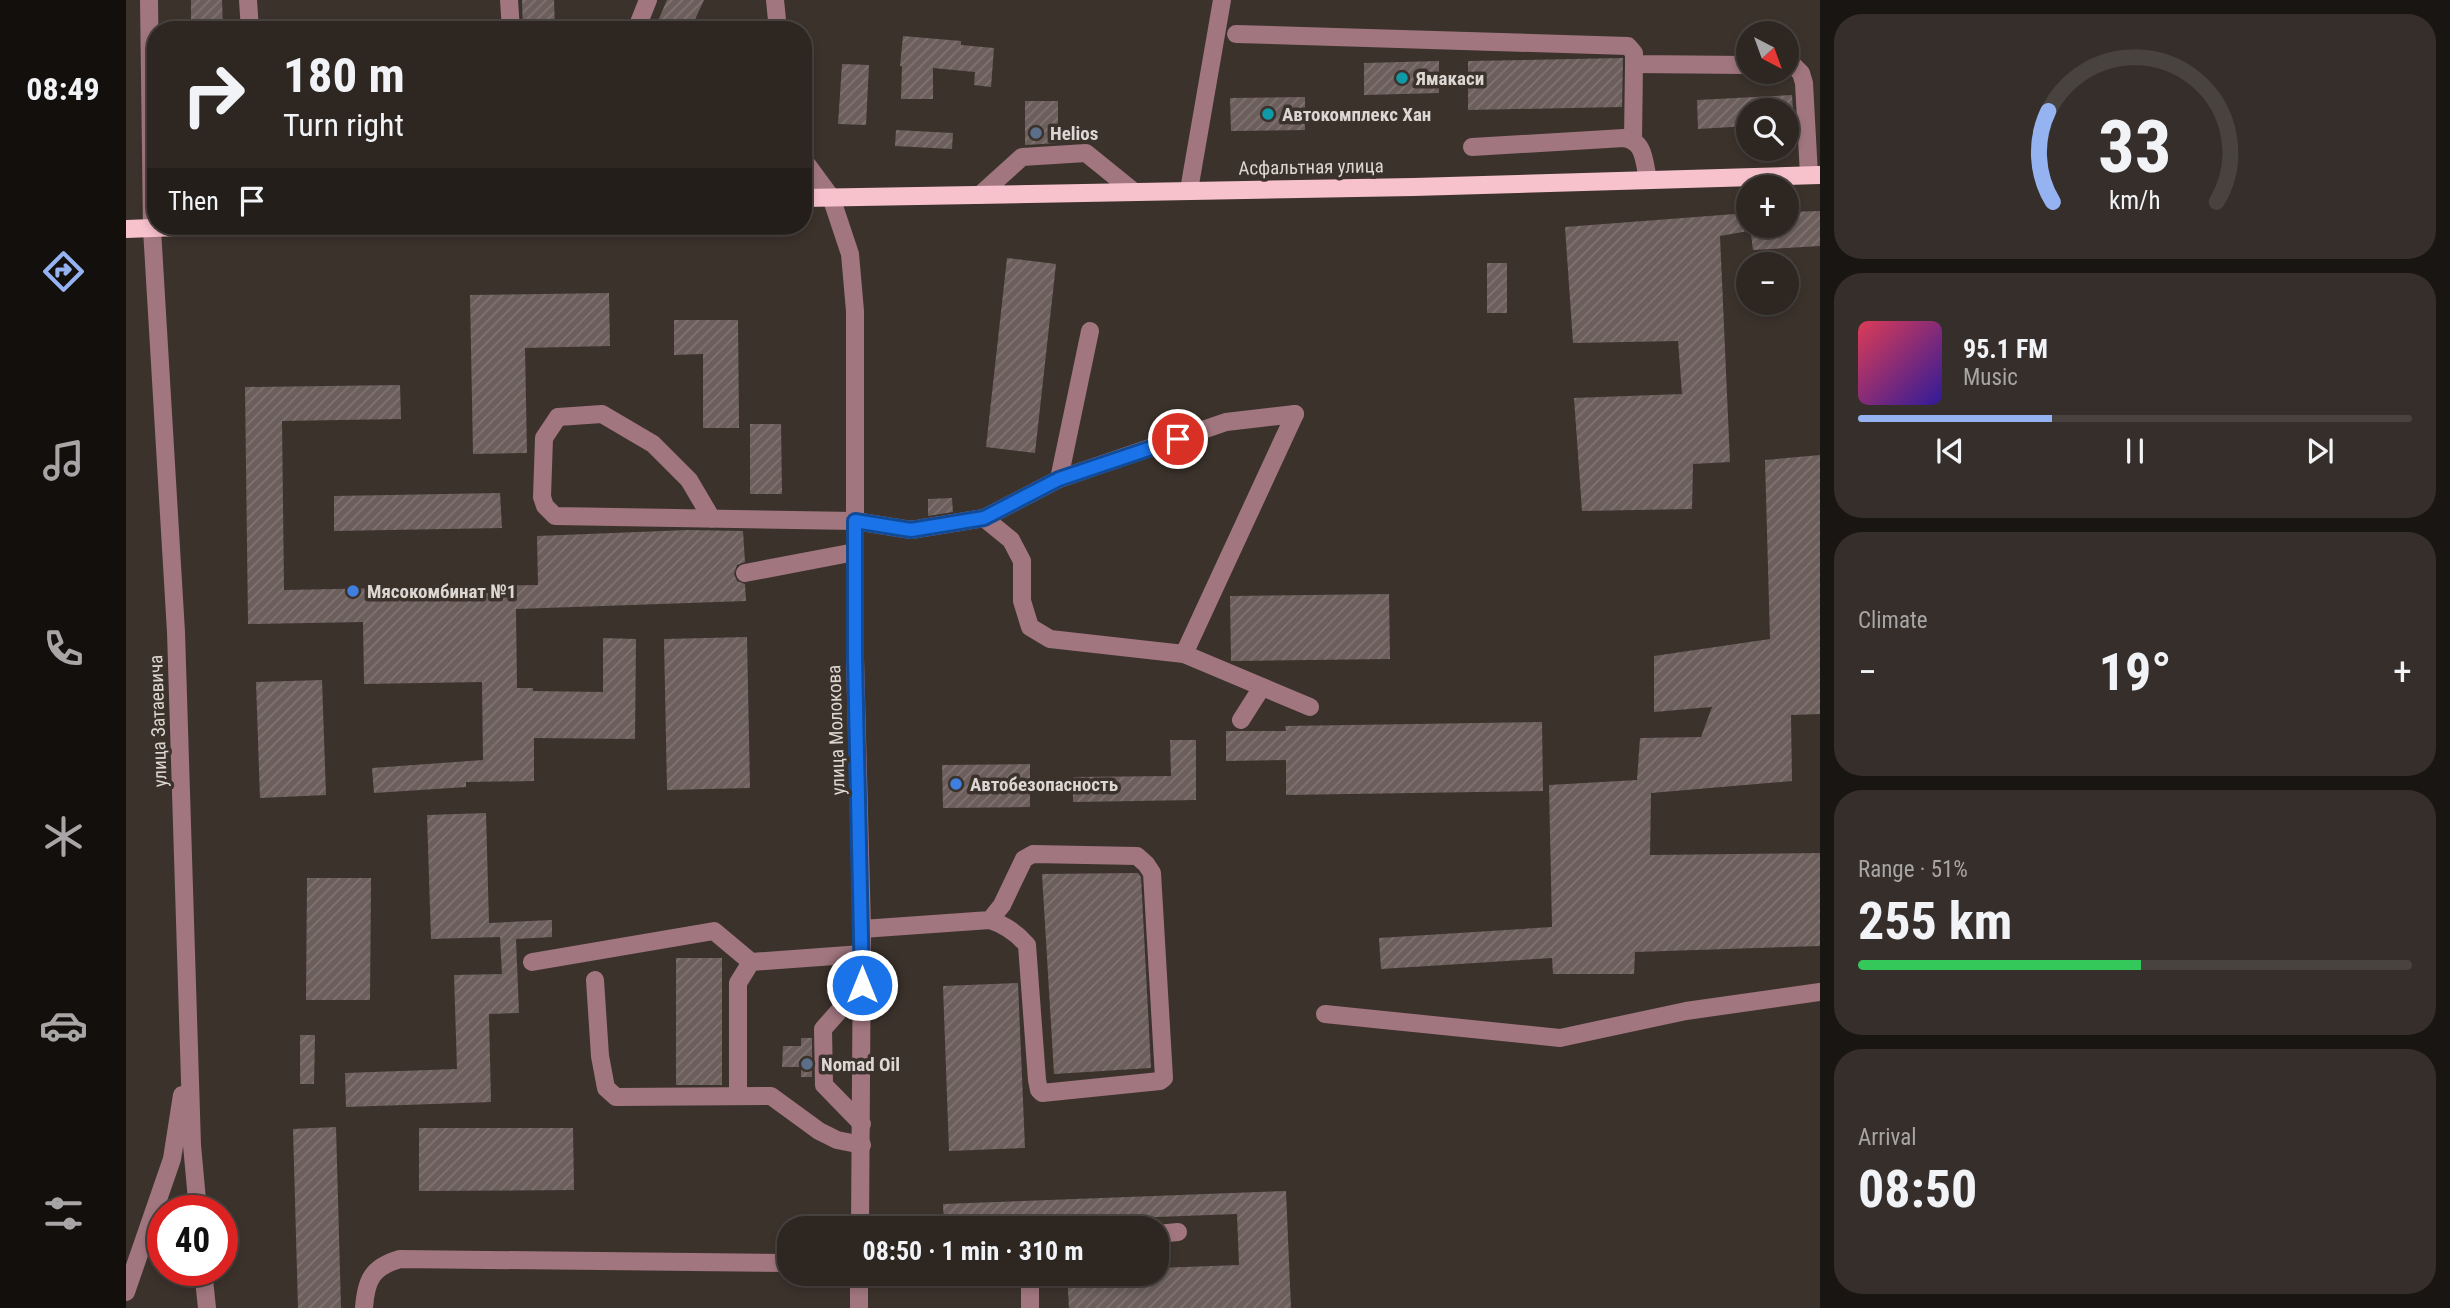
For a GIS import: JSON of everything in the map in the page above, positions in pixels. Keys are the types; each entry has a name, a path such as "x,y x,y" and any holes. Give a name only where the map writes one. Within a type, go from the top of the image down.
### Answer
{"main road":[{"name":"Асфальтная улица","path":"812,198 1814,175"},
{"path":"126,229 147,229"}],"street":[{"name":"улица Затаевича","path":"149,0 149,21"},
{"path":"248,0 249,21"},
{"path":"509,0 510,21"},
{"path":"640,21 649,0"},
{"path":"775,0 777,21"},
{"path":"1189,190 1222,0"},
{"path":"1236,34 1628,46 1634,53 1633,139"},
{"path":"1634,64 1736,65"},
{"path":"1799,71 1804,83 1814,175"},
{"path":"1472,146 1633,139 1641,147 1648,180"},
{"path":"980,195 1022,157 1086,153 1133,191"},
{"name":"улица Молокова","path":"812,171 831,197 850,254 855,310 855,658 862,929 860,1216"},
{"name":"улица Затаевича","path":"152,235 176,632 192,1146 197,1195"},
{"path":"1059,479 1090,331"},
{"path":"712,519 689,480 653,444 602,414 558,417 544,438 542,497 545,506 555,516 712,519 855,521 911,530 984,518 1059,479 1226,422 1295,414 1184,654"},
{"path":"984,518 1011,540 1022,561 1022,601 1030,627 1050,639 1184,654 1310,707"},
{"path":"745,572 855,552"},
{"path":"1241,720 1262,687"},
{"path":"862,929 990,920 1013,931 1027,945 1039,1090 1048,1093 1160,1081 1164,1078 1152,873 1146,864 1137,856 1033,854 1024,859 1002,905 990,920"},
{"path":"532,962 714,931 751,961 862,954"},
{"path":"738,1096 738,983 751,961"},
{"path":"595,980 600,1056 606,1087 610,1093 624,1098 771,1096 819,1131 837,1140 862,1145"},
{"path":"862,985 823,1029 824,1085 862,1124"},
{"path":"1325,1014 1560,1038 1686,1012 1820,992"},
{"path":"126,1292 172,1159 190,1043"},
{"path":"1169,1233 1178,1232"},
{"path":"364,1308 369,1278 379,1268 400,1259 777,1263"},
{"path":"205,1286 207,1308"},
{"path":"859,1286 859,1308"},
{"path":"1030,1286 1030,1308"}],"building":[{"path":"191,0 222,0 223,21 191,21"},
{"path":"522,0 554,0 555,21 523,21"},
{"path":"667,0 704,0 694,21 658,21"},
{"path":"903,36 961,41 961,45 994,48 991,87 974,85 975,72 933,68 933,99 901,99"},
{"path":"1623,58 1622,107 1468,110 1468,61"},
{"name":"Ямакаси","path":"1439,61 1439,93 1364,95 1364,63"},
{"path":"842,64 869,65 866,125 838,124"},
{"path":"1792,95 1792,98 1736,98 1736,127 1698,129 1697,100"},
{"name":"Автокомплекс Хан","path":"1305,97 1305,130 1231,131 1230,98"},
{"path":"1025,101 1058,101 1058,143 1025,145"},
{"path":"896,130 953,133 952,149 895,146"},
{"path":"1820,211 1820,246 1753,250 1752,238 1799,238 1799,212"},
{"path":"1736,214 1736,233 1720,236 1730,462 1693,464 1692,509 1582,511 1574,398 1682,394 1678,341 1573,343 1565,227"},
{"path":"1007,258 1056,264 1035,453 986,447"},
{"path":"1487,263 1507,263 1507,313 1487,313"},
{"path":"609,293 610,346 525,348 527,453 473,454 470,295"},
{"path":"674,320 738,320 739,428 703,428 703,354 674,355"},
{"path":"400,385 401,419 282,421 284,590 538,585 537,536 688,530 743,531 745,562 737,565 734,574 737,581 745,584 746,601 516,609 517,688 533,688 533,691 603,692 603,638 636,639 635,739 534,738 534,781 466,782 466,787 374,793 372,768 483,760 482,682 364,684 363,622 248,624 245,387"},
{"path":"750,424 781,424 782,494 750,494"},
{"path":"1820,455 1820,714 1791,715 1792,781 1651,793 1650,855 1820,853 1820,946 1635,952 1634,974 1553,974 1552,958 1381,969 1379,938 1552,927 1549,785 1637,780 1640,738 1701,737 1712,707 1654,712 1654,656 1770,639 1765,460"},
{"path":"500,493 502,528 334,531 334,496"},
{"path":"952,498 953,512 928,516 928,499"},
{"path":"1389,594 1390,659 1231,661 1230,596"},
{"path":"747,637 750,788 667,790 664,639"},
{"path":"322,680 326,795 260,798 256,682"},
{"path":"1542,722 1543,791 1286,795 1286,760 1226,761 1226,731 1286,731 1285,726"},
{"path":"1170,740 1196,740 1196,800 1073,802 1073,777 1171,776"},
{"path":"1030,764 1030,807 943,808 942,765"},
{"path":"486,813 489,923 552,920 552,937 516,939 519,1013 489,1014 491,1102 346,1107 345,1073 457,1069 454,975 502,974 500,937 431,939 427,815"},
{"path":"1138,873 1141,877 1151,1068 1054,1074 1042,874"},
{"path":"307,878 371,878 370,1000 306,1000"},
{"path":"676,958 722,958 722,1085 676,1085"},
{"path":"1018,983 1025,1148 949,1151 943,986"},
{"path":"300,1035 315,1035 314,1084 300,1084"},
{"path":"801,1038 812,1038 812,1077 801,1077 801,1067 782,1067 783,1046 801,1046"},
{"path":"336,1127 341,1308 298,1308 293,1129"},
{"path":"419,1128 573,1128 574,1190 419,1191"},
{"path":"1286,1191 1291,1308 1069,1308 1068,1286 1169,1286 1169,1268 1239,1265 1237,1214 944,1216 943,1204"}],"place":[{"name":"Ямакаси","path":"1402,78"},
{"name":"Автокомплекс Хан","path":"1268,114"},
{"name":"Helios","path":"1036,133"},
{"name":"Мясокомбинат №1","path":"353,591"},
{"name":"Автобезопасность","path":"956,784"},
{"name":"Nomad Oil","path":"807,1064"}],"route":[{"path":"862,985 855,521 911,530 984,518 1059,479 1178,439"}]}
